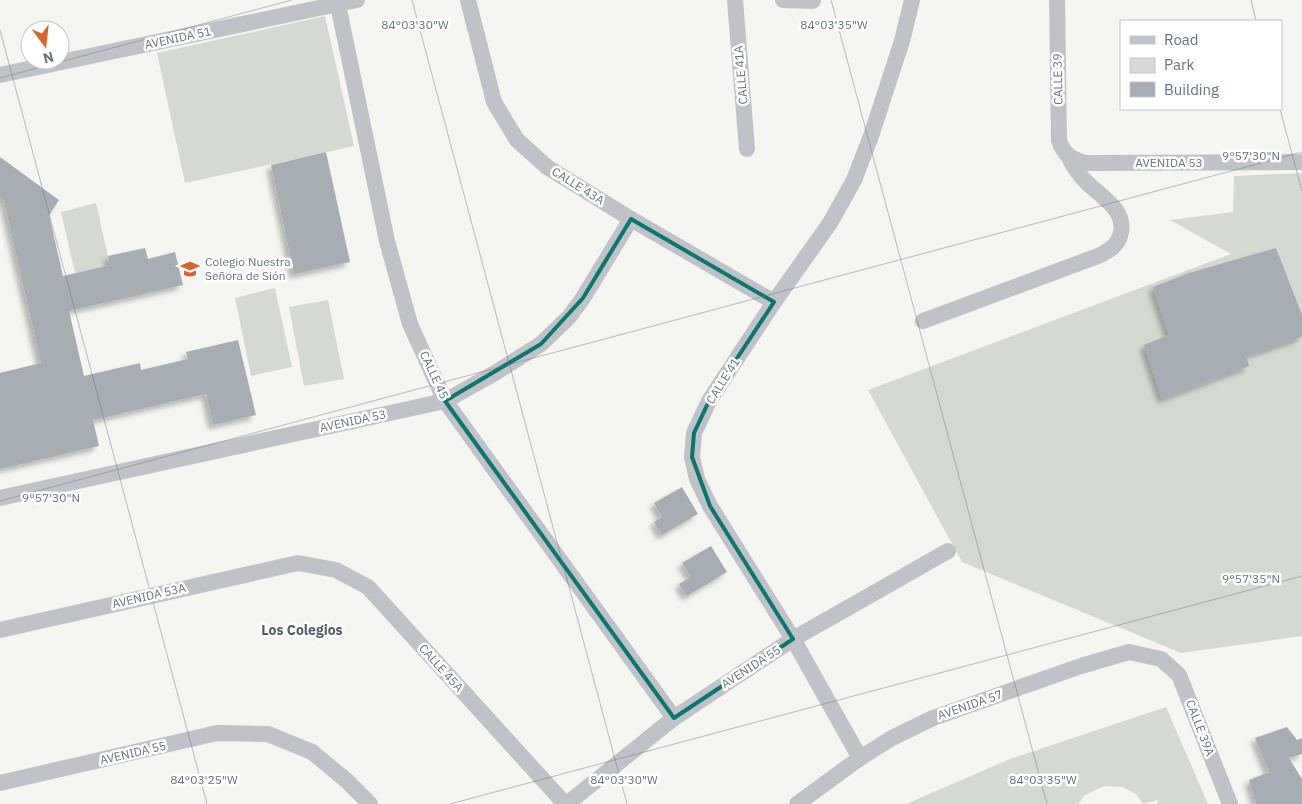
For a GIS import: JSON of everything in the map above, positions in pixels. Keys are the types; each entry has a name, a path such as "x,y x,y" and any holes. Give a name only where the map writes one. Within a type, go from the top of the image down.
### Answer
{"street":[{"name":"AVENIDA 51","path":"0,75 338,2 357,0"},
{"name":"CALLE 43A","path":"468,0 494,102 517,140 547,167 631,219 774,302"},
{"name":"CALLE 41A","path":"735,0 747,149"},
{"path":"783,0 813,1"},
{"name":"CALLE 41","path":"860,758 793,639 710,506 697,479 692,457 694,433 709,400 774,302 830,223 854,180 871,136 896,59 912,0"},
{"name":"CALLE 39","path":"923,321 1098,256 1112,248 1120,238 1122,224 1120,217 1112,206 1080,176 1068,155 1062,149 1059,140 1057,0"},
{"name":"CALLE 45","path":"338,2 387,241 410,324 444,401 674,718"},
{"name":"AVENIDA 53","path":"1068,155 1076,161 1084,163 1302,162"},
{"name":"AVENIDA 53","path":"0,498 444,401 495,373 541,344 568,317 583,298 631,219"},
{"name":"AVENIDA 55","path":"566,804 674,718 793,639 948,551"},
{"name":"AVENIDA 53A","path":"0,630 298,562"},
{"name":"CALLE 45A","path":"298,562 336,570 368,587 566,804"},
{"name":"AVENIDA 57","path":"797,804 860,758 892,738 933,718 1082,666 1129,652 1160,659"},
{"name":"CALLE 39A","path":"1160,659 1179,674 1230,804"},
{"name":"AVENIDA 55","path":"0,783 217,733 268,734 312,752 347,781 370,804"}],"highlighted area":[{"path":"631,219 774,302 709,401 694,433 692,457 710,506 793,639 674,718 445,401 541,344 583,298"}],"green space":[{"path":"325,16 354,146 185,183 157,53"},
{"path":"1302,173 1302,636 1181,653 962,562 868,390 1231,254 1170,220 1233,212 1234,176"},
{"path":"96,203 110,265 75,273 61,212"},
{"path":"275,288 292,367 251,376 235,298"},
{"path":"328,300 344,379 304,386 289,307"},
{"path":"1166,707 1208,804 1158,804 1157,800 1143,804 1136,794 1122,787 1104,786 1085,795 1078,804 906,804 1010,759"}],"building":[{"path":"326,152 350,262 294,274 271,165"},
{"path":"0,157 59,200 49,215 63,276 110,265 108,256 145,248 148,259 175,252 183,285 69,311 84,376 140,363 141,370 188,359 186,352 238,340 256,415 213,425 206,394 93,420 99,446 0,469 0,373 41,363 4,201 0,197"},
{"path":"1276,248 1302,315 1302,337 1246,356 1249,366 1162,399 1144,345 1169,335 1153,287 1189,273"},
{"path":"682,487 698,514 662,535 654,522 662,517 654,503"},
{"path":"711,546 727,572 687,596 679,584 691,577 682,563"},
{"path":"1287,727 1297,740 1302,738 1302,754 1289,758 1302,779 1302,804 1256,804 1249,780 1269,772 1255,738"}],"place":[{"name":"Colegio Nuestra Señora de Sión","path":"190,269"}],"district":[{"name":"Los Colegios","path":"302,630"}]}
